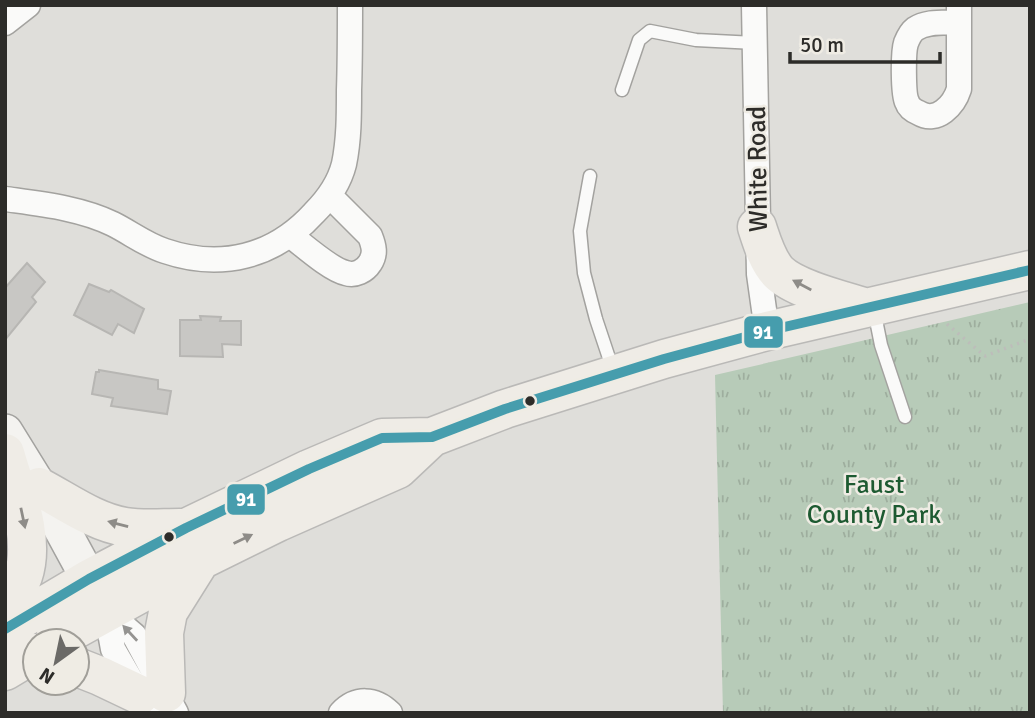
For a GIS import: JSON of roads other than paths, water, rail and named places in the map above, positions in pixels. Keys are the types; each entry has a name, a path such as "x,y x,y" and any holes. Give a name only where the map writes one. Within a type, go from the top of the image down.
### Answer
{"main road":[{"path":"757,227 766,252 781,274 808,290 869,307"},
{"path":"5,629 98,595 193,544 278,522 398,469 432,437 505,409 615,373 767,331 1030,270"},
{"path":"5,432 40,487 98,595"},
{"path":"5,453 25,523 27,552 23,575 5,610"},
{"path":"40,487 91,515 122,526 145,528 193,544"},
{"path":"91,672 158,703 168,612 193,544"},
{"path":"67,627 98,595"},
{"path":"5,671 21,661"}],"street":[{"path":"5,23 28,5"},
{"path":"5,198 82,212 112,223 164,251 190,258 219,261 251,256 279,243 305,224 330,196 343,167 347,142 350,5"},
{"name":"White Road","path":"754,5 758,274 767,331"},
{"path":"290,235 345,274 353,274 368,266 374,253 370,236 330,196"},
{"path":"98,595 134,635 158,703"},
{"path":"341,713 347,706 366,700 384,706 390,713"}],"lane":[{"path":"622,90 639,40 650,31 696,40 755,43"},
{"path":"590,176 580,231 584,273 596,320 615,373"},
{"path":"869,307 905,417"}],"park label":[{"name":"Faust County Park","path":"874,499"}]}
